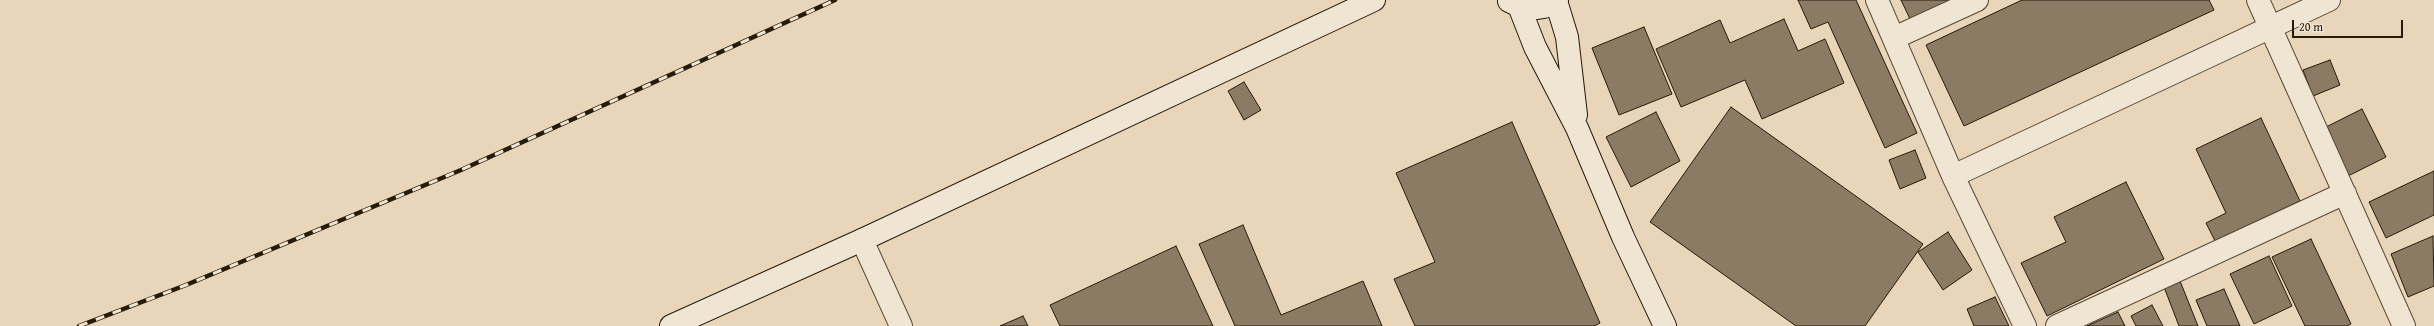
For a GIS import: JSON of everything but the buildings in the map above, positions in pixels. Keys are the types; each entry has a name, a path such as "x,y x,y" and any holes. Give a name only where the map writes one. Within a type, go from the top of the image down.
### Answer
{"street":[{"path":"671,326 862,240 1374,0"},
{"path":"1877,0 1953,176 2025,326"},
{"path":"1894,38 1977,0"},
{"path":"2258,0 2404,326"},
{"path":"1953,176 2329,0"},
{"path":"1513,3 1531,9 1544,7 1557,1 1567,37 1577,128"},
{"path":"1513,3 1577,128 1623,237 1665,326"},
{"path":"2057,326 2345,193"},
{"path":"862,240 901,326"}],"railway":[{"path":"79,326 186,285 461,170 835,0"}]}
